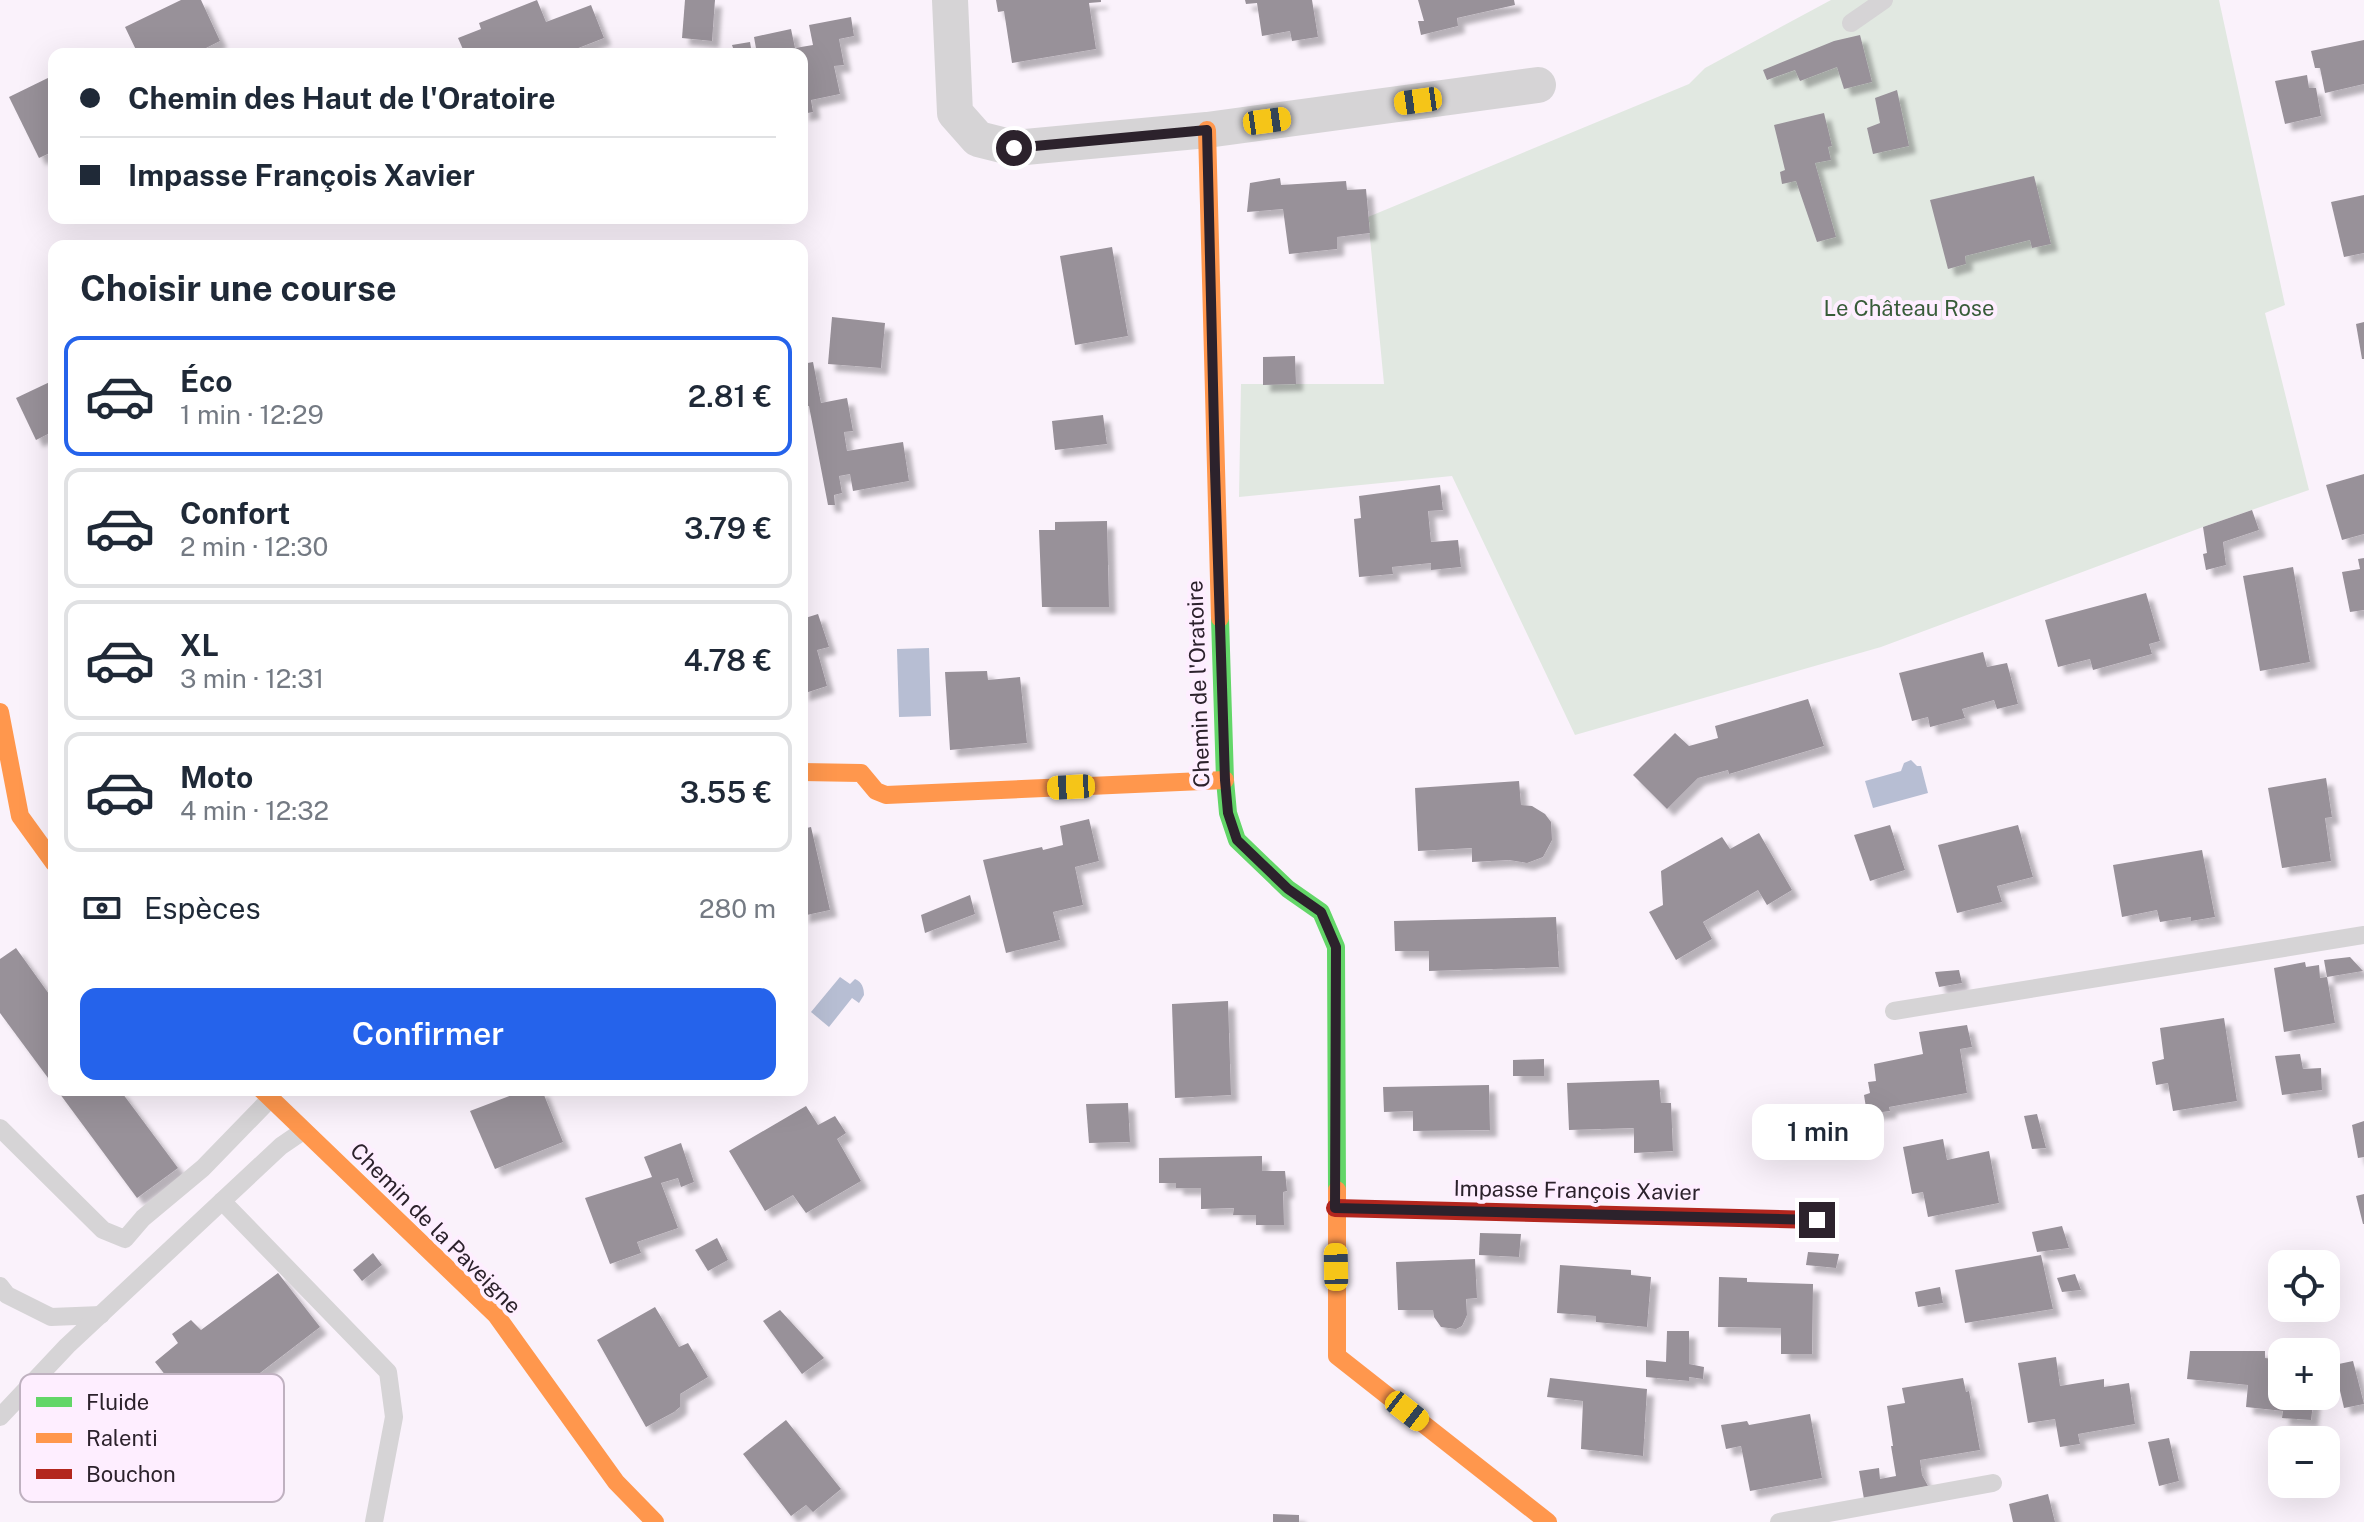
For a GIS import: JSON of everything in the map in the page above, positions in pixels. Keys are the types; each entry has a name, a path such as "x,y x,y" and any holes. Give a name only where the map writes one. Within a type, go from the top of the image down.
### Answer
{"street":[{"path":"950,0 955,113 978,139 1014,148 1207,130 1538,85"},
{"name":"Chemin de l'Oratoire","path":"1207,130 1215,470 1228,813 1237,840 1288,889 1321,912 1336,947 1337,1356 1548,1522"},
{"path":"0,712 20,816 48,855"},
{"path":"808,772 861,773 876,791 886,795 1225,780"},
{"name":"Chemin de la Paveigne","path":"268,1096 496,1315 616,1482 655,1522"},
{"name":"Impasse François Xavier","path":"1335,1208 1817,1220"}],"lane":[{"path":"1851,23 1884,0"},
{"path":"1894,1011 2364,935"},
{"path":"0,1128 103,1230 125,1239 143,1218 203,1168 264,1096"},
{"path":"41,1374 281,1146 303,1131"},
{"path":"222,1201 388,1372 394,1417 374,1522"},
{"path":"0,1286 7,1295 51,1317 101,1315"},
{"path":"0,1417 20,1396"},
{"path":"1779,1522 1993,1483"}],"green space":[{"name":"Le Château Rose","path":"1831,0 2219,0 2285,305 2265,313 2309,490 1881,647 1575,735 1452,476 1239,497 1241,384 1384,384 1368,217 1689,84 1705,68"}],"water":[{"path":"929,648 931,716 899,717 897,649"},
{"path":"1911,760 1921,766 1928,793 1873,808 1865,781 1901,771 1904,763"},
{"path":"840,977 850,984 857,980 864,995 859,1003 852,998 829,1027 811,1012"}],"building":[{"path":"181,0 201,0 220,41 206,48 135,48 125,27"},
{"path":"537,0 546,22 591,5 604,38 578,48 462,48 458,38 481,29 479,23"},
{"path":"685,0 715,0 712,41 682,38"},
{"path":"996,0 1101,0 1089,3 1096,49 1012,63 1004,11 998,12"},
{"path":"1245,0 1312,0 1318,37 1292,41 1290,31 1262,36 1257,3 1246,4"},
{"path":"1418,0 1514,0 1515,5 1457,18 1458,26 1421,35 1418,21 1424,21"},
{"path":"851,17 854,36 839,39 844,65 834,66 840,94 811,100 813,112 808,113 808,48 795,48 813,45 809,25"},
{"path":"791,29 795,48 756,48 754,37"},
{"path":"1860,35 1872,82 1844,89 1837,67 1800,81 1795,70 1767,80 1763,70 1834,41"},
{"path":"2364,40 2364,84 2325,93 2320,68 2315,68 2311,51"},
{"path":"750,42 751,48 733,48 732,45"},
{"path":"2307,75 2309,88 2316,88 2321,116 2285,124 2275,81"},
{"path":"48,78 48,154 39,158 9,97"},
{"path":"1897,90 1909,146 1873,154 1867,128 1880,123 1875,98"},
{"path":"1824,113 1832,146 1828,147 1831,160 1815,163 1836,237 1817,242 1796,181 1782,184 1780,172 1785,170 1774,125"},
{"path":"2034,176 2051,244 2032,248 2030,240 1965,256 1966,264 1948,269 1930,200"},
{"path":"1280,178 1281,185 1346,181 1347,190 1366,189 1370,233 1337,237 1337,249 1289,254 1283,209 1247,212 1250,183"},
{"path":"2364,195 2364,253 2344,257 2331,202"},
{"path":"1112,247 1128,336 1075,345 1060,256"},
{"path":"832,317 885,323 881,368 828,364"},
{"path":"2364,322 2364,359 2362,359 2356,324"},
{"path":"1295,356 1296,384 1263,385 1263,357"},
{"path":"813,362 821,403 847,398 853,431 844,432 847,451 903,442 909,481 853,491 850,474 839,476 842,493 834,495 835,505 828,505 808,406 808,363"},
{"path":"48,383 48,434 36,440 16,398"},
{"path":"1103,415 1107,444 1055,450 1052,421"},
{"path":"2364,474 2364,534 2342,540 2326,485"},
{"path":"1440,485 1443,510 1428,511 1431,542 1458,540 1461,567 1431,570 1431,563 1392,567 1393,574 1359,577 1354,519 1361,518 1359,496"},
{"path":"2252,510 2259,530 2223,542 2226,565 2206,570 2203,527"},
{"path":"1107,521 1109,607 1042,607 1039,530 1055,530 1055,522"},
{"path":"2364,558 2364,610 2350,612 2342,572 2360,569 2358,559"},
{"path":"2293,567 2310,662 2260,671 2243,576"},
{"path":"2146,593 2160,641 2149,644 2152,654 2093,670 2090,659 2058,667 2045,620"},
{"path":"818,614 829,647 817,650 827,686 808,692 808,617"},
{"path":"1983,652 1987,667 2007,663 2018,704 1997,709 1994,700 1962,709 1965,718 1930,727 1928,717 1912,721 1899,673"},
{"path":"987,671 988,680 1020,677 1027,743 950,750 945,672"},
{"path":"1808,699 1824,746 1729,774 1728,770 1698,778 1667,809 1633,775 1675,733 1689,746 1718,738 1715,726"},
{"path":"2326,778 2332,817 2325,818 2331,861 2282,868 2268,788"},
{"path":"1519,781 1521,805 1532,806 1551,822 1552,840 1543,857 1527,863 1509,860 1472,862 1472,848 1418,851 1415,788"},
{"path":"1089,819 1099,861 1075,867 1083,905 1053,912 1060,940 1006,953 983,860 1063,845 1060,826"},
{"path":"1890,825 1905,870 1870,881 1854,835"},
{"path":"2018,825 2033,877 1997,886 2002,902 1957,913 1938,845"},
{"path":"811,827 830,910 808,915 808,828"},
{"path":"1759,833 1792,890 1767,905 1758,890 1703,922 1712,939 1676,960 1649,912 1663,905 1661,871 1722,837 1730,849"},
{"path":"2202,850 2215,917 2160,922 2157,910 2122,917 2113,865"},
{"path":"970,895 975,914 925,933 921,915"},
{"path":"1556,917 1559,967 1429,971 1429,951 1395,951 1394,921"},
{"path":"16,948 48,993 48,1078 0,1013 0,959"},
{"path":"2350,957 2363,971 2327,977 2324,960"},
{"path":"2305,962 2306,967 2319,965 2320,978 2327,977 2335,1023 2284,1032 2274,968"},
{"path":"1959,970 1962,983 1939,987 1935,972"},
{"path":"1228,1001 1231,1095 1175,1098 1172,1004"},
{"path":"2224,1018 2237,1101 2173,1111 2168,1083 2156,1085 2152,1062 2164,1059 2160,1028"},
{"path":"1967,1025 1972,1047 1960,1049 1967,1093 1867,1114 1864,1095 1870,1093 1868,1082 1876,1081 1874,1064 1923,1054 1919,1032"},
{"path":"2300,1054 2303,1069 2321,1068 2322,1090 2282,1095 2275,1056"},
{"path":"1544,1059 1544,1076 1513,1076 1513,1060"},
{"path":"1659,1080 1661,1103 1671,1103 1673,1151 1634,1153 1634,1128 1569,1130 1567,1083"},
{"path":"1489,1085 1490,1130 1413,1131 1413,1111 1384,1112 1383,1087"},
{"path":"61,1096 124,1096 178,1168 137,1198"},
{"path":"509,1096 544,1096 563,1142 495,1169 470,1111"},
{"path":"1128,1103 1130,1142 1089,1143 1086,1104"},
{"path":"806,1106 818,1125 835,1116 846,1133 837,1139 861,1181 806,1213 793,1195 765,1211 729,1151"},
{"path":"2037,1114 2046,1148 2032,1149 2024,1116"},
{"path":"2364,1121 2364,1157 2358,1158 2352,1125"},
{"path":"1943,1139 1947,1160 1989,1151 1999,1203 1928,1217 1923,1192 1912,1194 1903,1147"},
{"path":"681,1143 694,1182 681,1187 678,1178 661,1183 678,1228 637,1242 641,1253 610,1264 585,1198 652,1177 644,1157"},
{"path":"1262,1156 1262,1171 1285,1171 1284,1225 1256,1225 1256,1215 1233,1215 1234,1208 1201,1209 1201,1188 1176,1188 1176,1183 1159,1183 1159,1158"},
{"path":"2364,1194 2364,1224 2363,1224 2356,1196"},
{"path":"2062,1226 2069,1248 2037,1252 2032,1232"},
{"path":"1480,1233 1521,1234 1519,1257 1479,1255"},
{"path":"717,1238 728,1260 708,1271 695,1250"},
{"path":"1808,1252 1839,1254 1836,1268 1806,1265"},
{"path":"373,1253 382,1265 362,1281 353,1270"},
{"path":"2041,1255 2053,1309 1965,1323 1955,1270"},
{"path":"1475,1259 1477,1298 1466,1299 1467,1315 1462,1326 1456,1329 1441,1327 1433,1310 1398,1310 1396,1262"},
{"path":"1560,1265 1631,1270 1631,1275 1651,1277 1647,1327 1596,1322 1596,1316 1557,1313"},
{"path":"278,1273 320,1327 259,1374 164,1374 155,1362 178,1343 172,1334 191,1320 201,1330"},
{"path":"2075,1274 2081,1290 2062,1292 2057,1278"},
{"path":"1719,1277 1747,1278 1747,1282 1813,1284 1812,1354 1781,1354 1781,1328 1718,1327"},
{"path":"1940,1287 1943,1303 1918,1307 1915,1292"},
{"path":"655,1307 679,1347 688,1343 708,1377 680,1394 680,1407 674,1412 646,1427 597,1340"},
{"path":"780,1310 824,1358 802,1374 763,1321"},
{"path":"1667,1331 1689,1331 1689,1364 1704,1367 1703,1379 1689,1377 1689,1381 1646,1377 1646,1360 1666,1362"},
{"path":"2190,1351 2265,1351 2265,1358 2268,1358 2268,1409 2246,1407 2248,1385 2187,1379"},
{"path":"2056,1357 2060,1386 2104,1379 2104,1387 2129,1383 2135,1424 2078,1434 2080,1444 2060,1447 2055,1419 2028,1423 2018,1363"},
{"path":"2353,1361 2364,1404 2344,1408 2340,1391 2340,1364"},
{"path":"1550,1378 1647,1389 1643,1456 1581,1449 1583,1401 1547,1397"},
{"path":"1963,1378 1966,1392 1969,1391 1980,1450 1920,1460 1922,1475 1928,1486 1864,1499 1859,1471 1879,1468 1880,1479 1896,1476 1887,1406 1905,1403 1902,1388"},
{"path":"2274,1410 2312,1410 2311,1420 2282,1418 2283,1411"},
{"path":"1810,1414 1822,1478 1750,1491 1741,1446 1726,1449 1721,1425 1747,1421 1749,1425"},
{"path":"786,1420 841,1489 813,1512 806,1505 791,1516 743,1454"},
{"path":"2169,1438 2179,1481 2159,1486 2148,1442"},
{"path":"2048,1494 2055,1522 2013,1522 2009,1504"},
{"path":"1273,1514 1299,1515 1299,1522 1273,1522"}],"traffic: fast":[{"path":"1220,618 1225,780 1228,813 1237,840 1288,889 1321,912 1336,947 1337,1190"}],"traffic: slow":[{"path":"1207,130 1220,618"},
{"path":"0,712 20,816 48,855"},
{"path":"808,772 861,773 876,791 886,795 1225,780"},
{"path":"268,1096 496,1315 616,1482 655,1522"},
{"path":"1337,1190 1337,1356 1548,1522"}],"traffic: jam":[{"path":"1335,1208 1817,1220"}],"route":[{"path":"1014,148 1207,130 1215,470 1228,813 1237,840 1288,889 1321,912 1336,947 1335,1208 1817,1220"}]}
